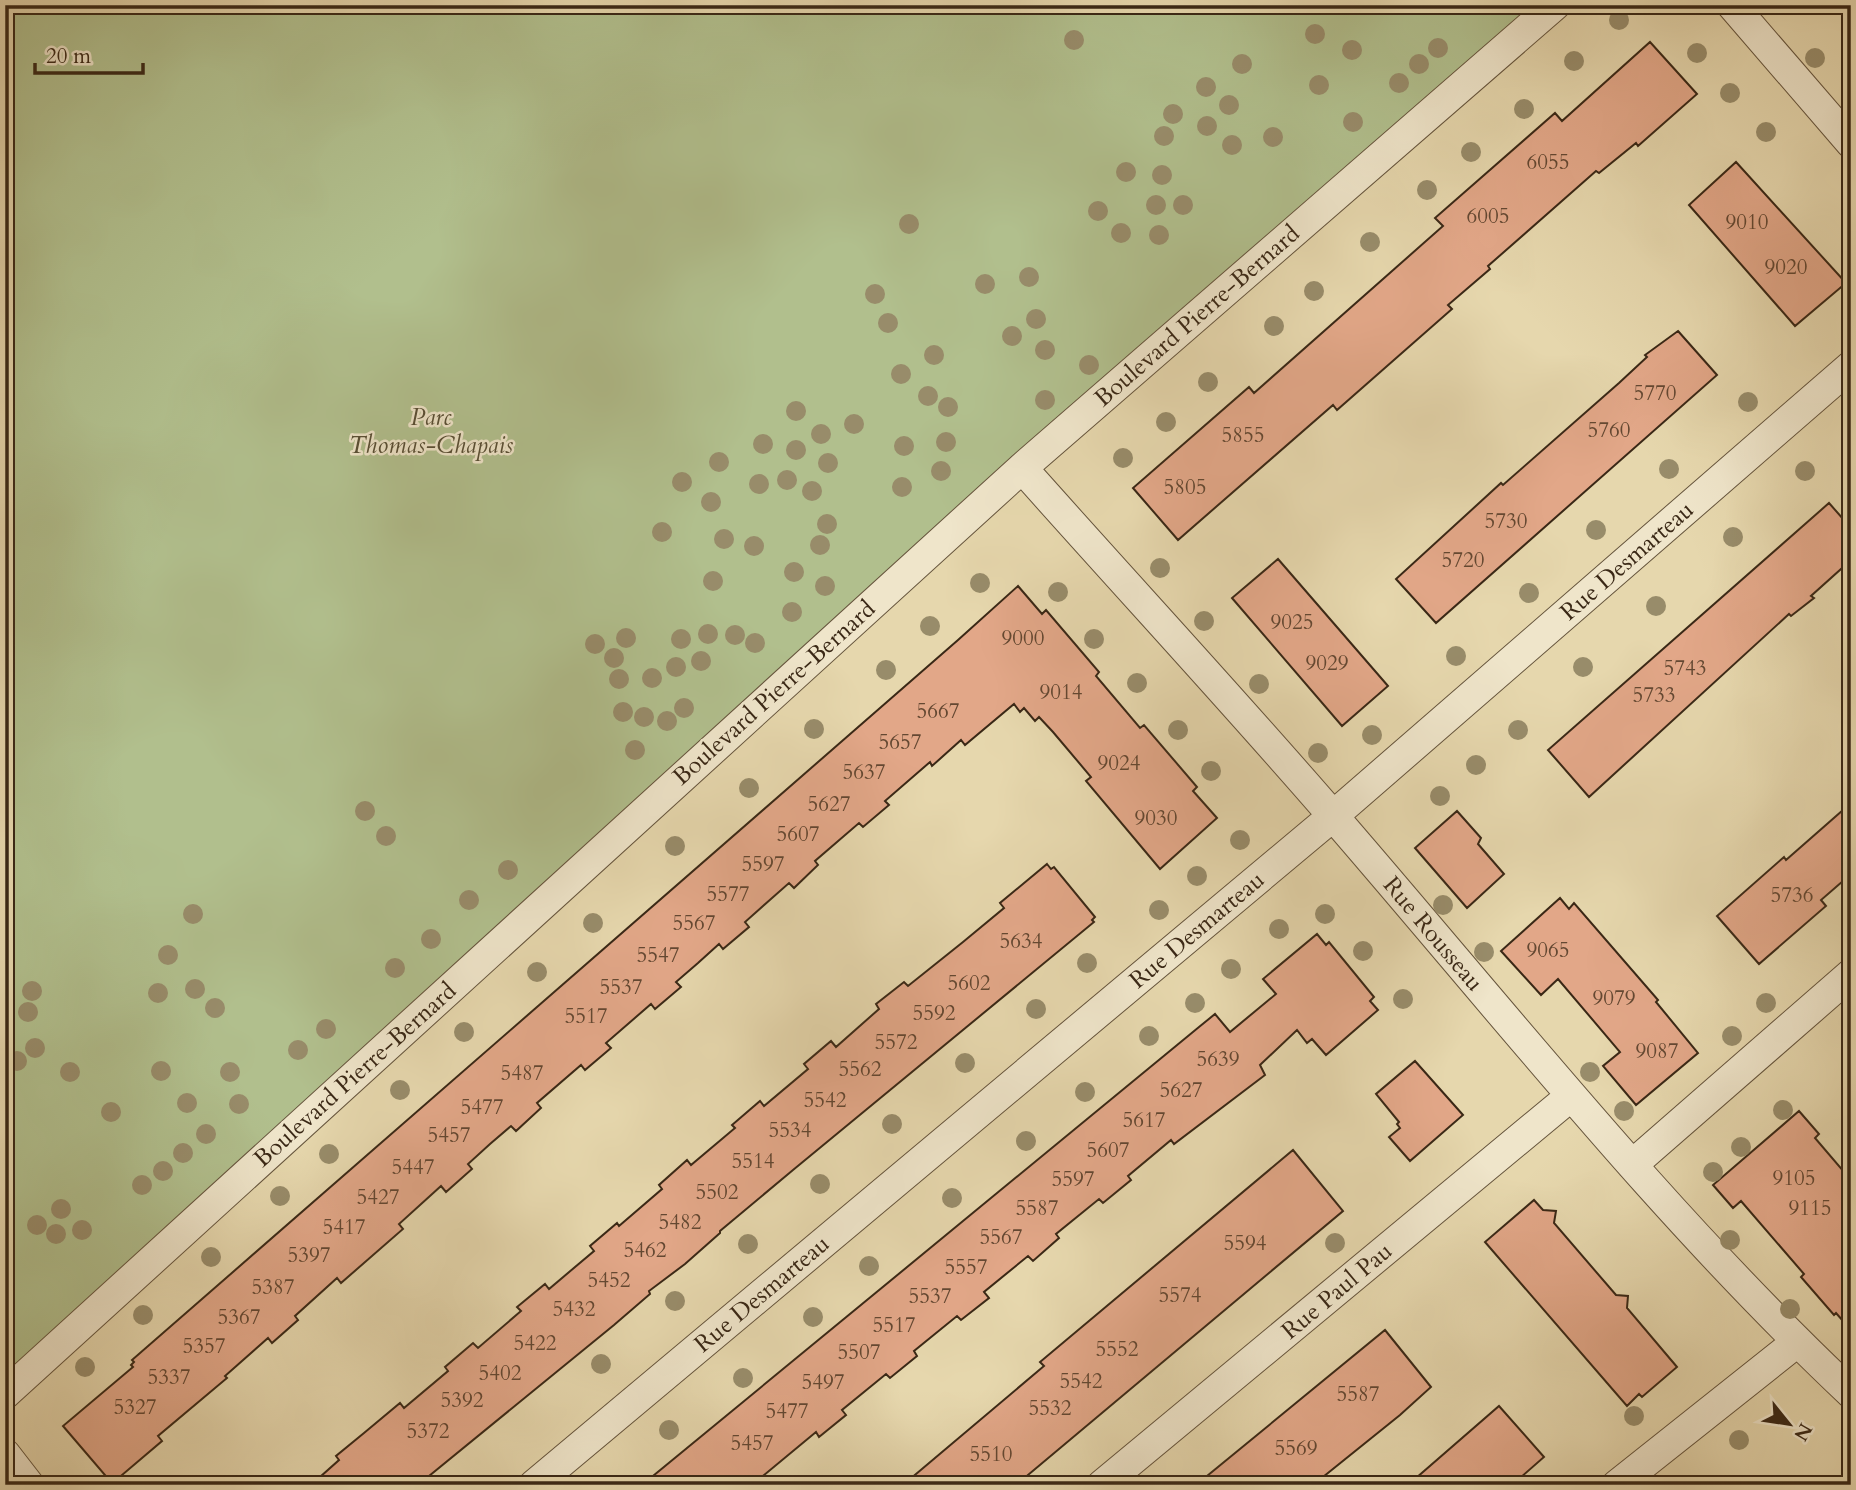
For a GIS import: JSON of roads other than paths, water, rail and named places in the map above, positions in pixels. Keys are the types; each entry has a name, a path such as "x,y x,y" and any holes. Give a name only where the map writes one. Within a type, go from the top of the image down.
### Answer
{"street":[{"name":"Boulevard Pierre-Bernard","path":"5,1394 1021,468 1555,5"},
{"path":"1732,5 1851,143"},
{"name":"Rue Desmarteau","path":"534,1485 1333,816 1851,366"},
{"name":"Rue Rousseau","path":"1021,468 1333,816 1632,1165 1797,1342 1851,1393"},
{"path":"1632,1165 1851,974"},
{"name":"Rue Paul Pau","path":"1102,1485 1572,1096"},
{"path":"1617,1485 1797,1342"},
{"path":"5,1454 29,1485"}],"park label":[{"name":"Parc Thomas-Chapais","path":"431,431"}]}
